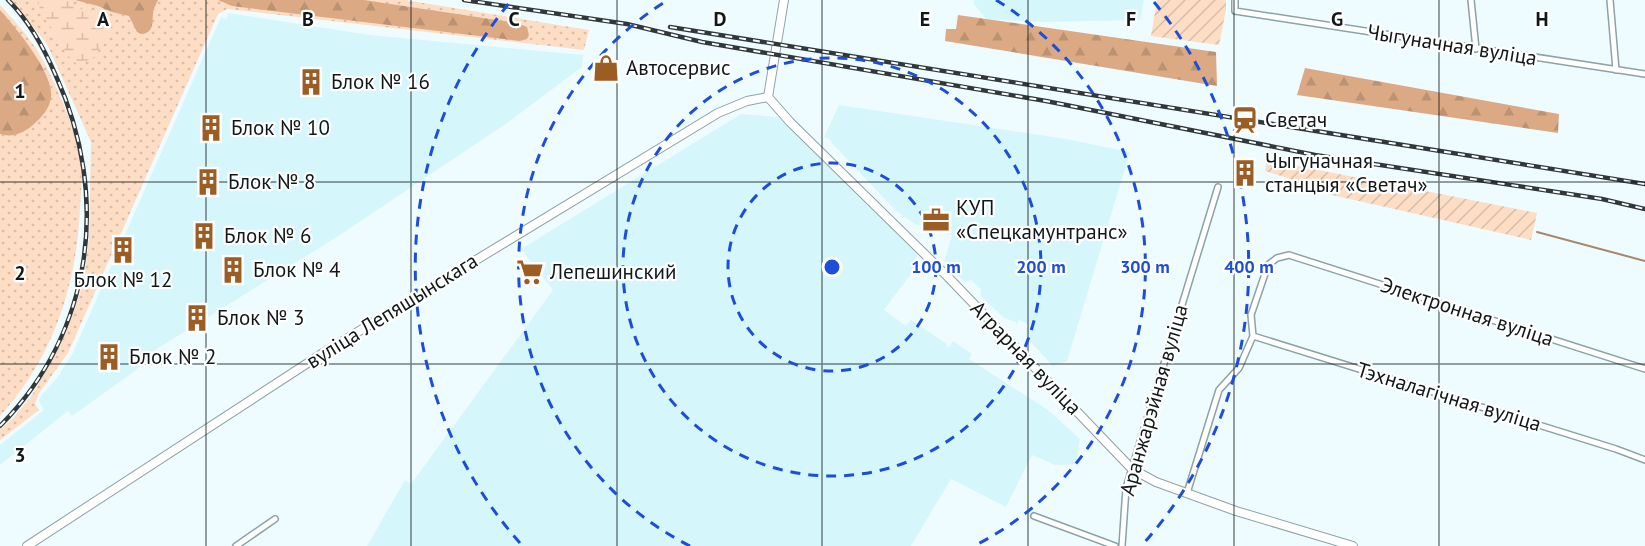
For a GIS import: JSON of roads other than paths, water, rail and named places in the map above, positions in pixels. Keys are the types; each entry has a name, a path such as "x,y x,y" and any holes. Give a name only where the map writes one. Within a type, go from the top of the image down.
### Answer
{"street":[{"path":"768,97 784,0"},
{"name":"Чыгуначная вуліца","path":"1235,0 1235,11 1645,74"},
{"path":"1471,0 1476,49"},
{"path":"1610,0 1616,70"},
{"name":"Аграрная вуліца","path":"768,97 790,122 1019,349 1132,469 1156,482 1236,511 1328,543 1353,546"},
{"name":"вуліца Лепяшынскага","path":"27,546 322,353 541,220 718,113 747,101 768,97"},
{"name":"Аранжарэйная вуліца","path":"1122,546 1126,488 1218,187"},
{"name":"Электронная вуліца","path":"1253,336 1251,315 1268,265 1277,258 1289,255 1645,369"},
{"path":"1186,493 1219,390 1239,368 1253,336"},
{"name":"Тэхналагічная вуліца","path":"1253,336 1645,459"},
{"path":"1034,516 1115,546"},
{"path":"236,546 275,519"}],"waterway":[{"path":"1537,232 1645,261"}],"railway":[{"path":"0,426 32,389 56,348 73,305 84,260 87,214 83,168 73,121 41,45 30,26 8,0"},
{"path":"464,0 627,24 702,42 1046,101 1315,155 1602,199 1645,209"},
{"path":"670,27 1645,184"}],"place":[{"name":"Автосервис","path":"606,68"},
{"name":"Блок № 16","path":"311,82"},
{"name":"Светач","path":"1245,120"},
{"name":"Блок № 10","path":"211,128"},
{"name":"Чыгуначная станцыя «Светач»","path":"1245,173"},
{"name":"Блок № 8","path":"208,182"},
{"name":"КУП «Спецкамунтранс»","path":"936,220"},
{"name":"Блок № 6","path":"204,236"},
{"name":"Блок № 12","path":"123,250"},
{"name":"Блок № 4","path":"233,270"},
{"name":"Лепешинский","path":"530,272"},
{"name":"Блок № 3","path":"197,318"},
{"name":"Блок № 2","path":"109,357"}]}
